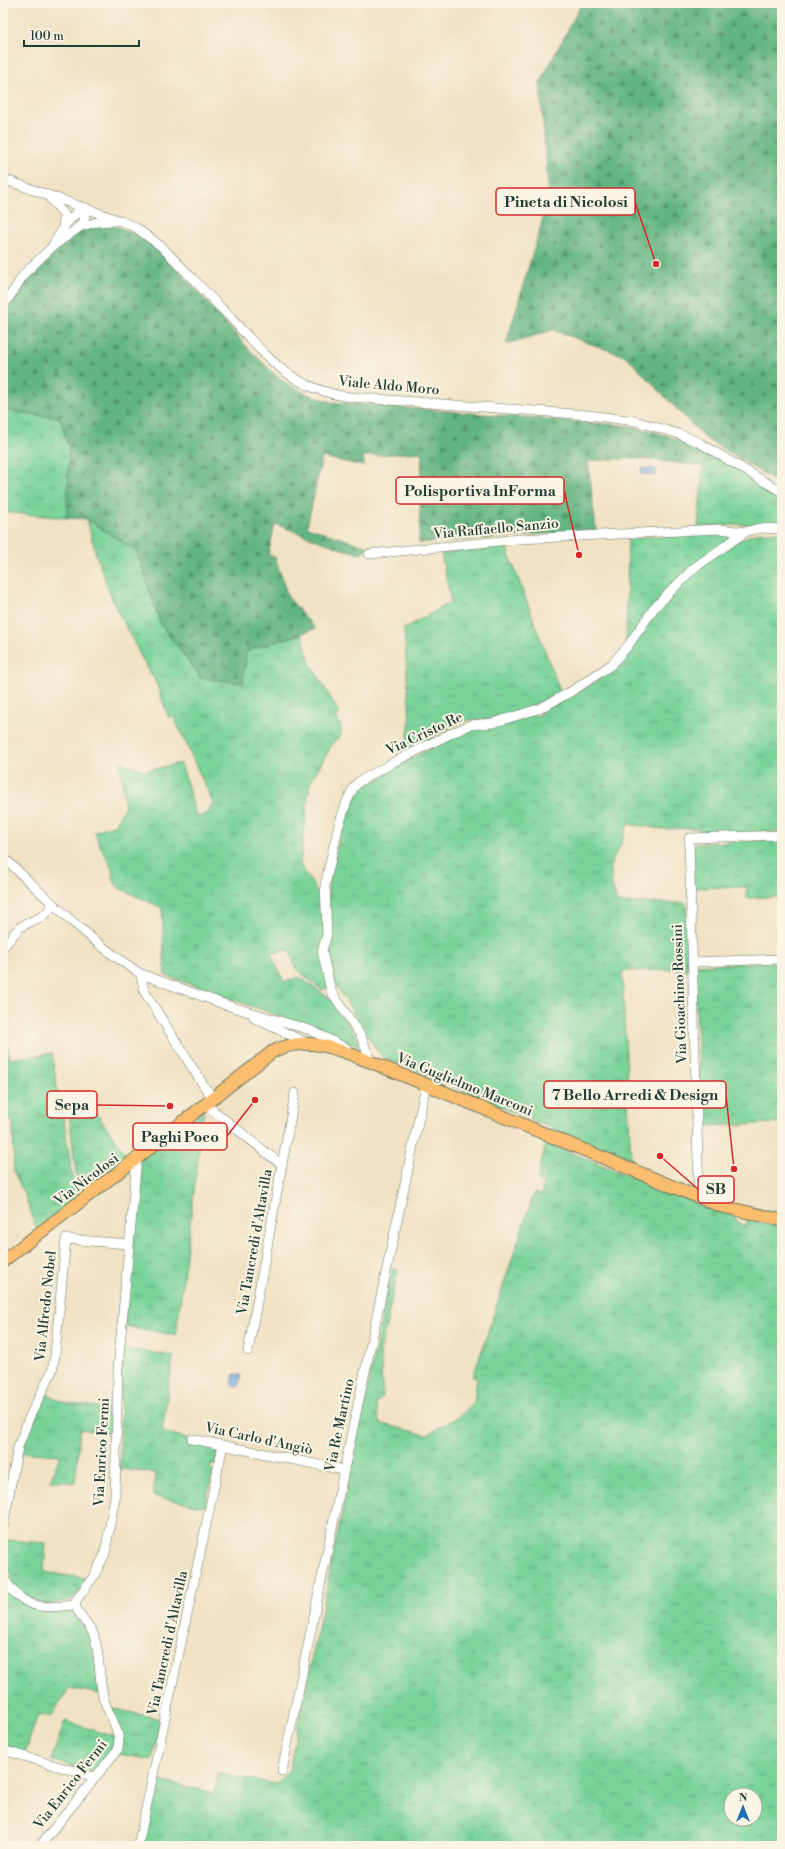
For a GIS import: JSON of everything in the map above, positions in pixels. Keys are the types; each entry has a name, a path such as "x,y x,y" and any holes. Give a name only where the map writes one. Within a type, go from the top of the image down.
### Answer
{"main road":[{"name":"Via Guglielmo Marconi","path":"209,1101 272,1052 283,1046 308,1043 334,1048 720,1206 782,1220"},
{"name":"Via Nicolosi","path":"3,1261 209,1101"}],"street":[{"name":"Viale Aldo Moro","path":"3,179 46,193 135,227 162,247 270,360 291,377 317,390 350,397 635,421 679,434 700,443 782,492"},
{"path":"46,193 64,214 63,228"},
{"path":"3,307 24,274 53,246 78,228 84,220 86,208 80,210 63,228 53,246"},
{"path":"78,228 97,222 121,221"},
{"name":"Via Raffaello Sanzio","path":"369,554 520,539 719,528 745,532"},
{"name":"Via Cristo Re","path":"371,1062 361,1036 331,991 322,951 327,935 325,885 338,828 354,788 360,781 452,733 470,725 493,723 541,708 572,691 611,665 627,647 655,607 694,568 745,532 759,528 782,529"},
{"name":"Via Gioachino Rossini","path":"699,1197 689,838 782,835"},
{"path":"3,857 54,905 116,958 141,974 229,1006 310,1030 371,1062"},
{"path":"3,947 20,927 43,916 54,905"},
{"path":"692,962 782,959"},
{"name":"Via Tancredi d'Altavilla","path":"141,974 144,991 204,1086 209,1101 282,1165 248,1351"},
{"path":"229,1006 308,1043"},
{"name":"Via Re Martino","path":"282,1771 426,1085"},
{"path":"282,1165 295,1094"},
{"name":"Via Enrico Fermi","path":"40,1846 118,1749 120,1739 105,1700 100,1678 97,1646 92,1632 79,1615 75,1605 77,1598 94,1576 105,1554 115,1496 118,1368 128,1244 137,1158"},
{"name":"Via Alfredo Nobel","path":"3,1526 18,1447 52,1371 55,1355 66,1239 128,1244"},
{"name":"Via Carlo d'Angiò","path":"192,1439 344,1470"},
{"name":"Via Tancredi d'Altavilla","path":"138,1846 222,1445"},
{"path":"3,1577 13,1591 26,1601 39,1606 75,1605"},
{"path":"3,1750 94,1778"}],"green space":[{"path":"582,3 782,3 782,485 705,438 627,357 553,330 506,344 549,198 540,83"},
{"path":"105,225 133,233 158,250 169,260 261,362 285,382 316,397 332,402 631,426 675,438 716,457 703,466 635,458 588,461 596,530 419,543 422,452 363,456 364,466 322,457 307,527 368,547 361,554 342,549 275,524 268,555 275,557 288,597 315,629 246,652 243,683 200,678 161,625 137,552 87,519 67,518 69,447 60,418 3,410 3,320 12,303 28,280 68,238 85,229"},
{"path":"3,410 60,418 69,447 67,518 3,512"},
{"path":"716,457 782,497 782,525 770,523 698,527 703,466"},
{"path":"87,519 137,552 161,625 200,678 255,648 302,634 310,663 340,714 336,716 341,726 341,736 334,741 310,783 300,864 320,896 325,935 328,987 322,990 295,968 292,957 287,949 271,954 284,982 299,977 335,1002 357,1038 357,1046 307,1026 165,975 162,908 119,888 116,885 111,865 99,844 95,831 116,824 125,805 120,761 145,771 181,763 196,816 206,815 213,803 173,715 169,718 155,680 146,666 114,604 97,558"},
{"path":"717,531 727,534 730,539 715,550 626,644 628,538 676,536"},
{"path":"761,532 782,532 782,831 702,835 698,828 663,829 628,824 621,844 611,863 611,882 617,903 686,903 688,969 622,971 631,1162 381,1056 334,982 330,953 331,936 328,886 341,831 360,790 419,754 467,731 514,721 534,714 535,716 540,715 541,711 576,694 599,680 619,664 635,645 656,612 665,601 704,564 719,553 748,536"},
{"path":"506,546 561,694 513,714 491,719 469,720 457,724 405,753 410,720 404,629 451,602 441,553 495,549"},
{"path":"782,839 782,897 747,898 747,887 694,888 694,844"},
{"path":"782,962 782,1123 702,1126 694,965"},
{"path":"3,1024 10,1059 52,1053 60,1110 63,1115 76,1200 37,1230 26,1198 14,1172 13,1120 3,1121"},
{"path":"84,1096 129,1159 79,1198 68,1105"},
{"path":"204,1111 176,1335 124,1326 140,1163 142,1159"},
{"path":"546,1143 713,1209 732,1214 738,1222 745,1227 748,1219 782,1227 782,1846 141,1846 156,1780 214,1793 218,1773 276,1784 289,1770 392,1269 398,1270 380,1353 383,1397 376,1403 379,1423 427,1435 461,1415 474,1403 477,1378 473,1377 534,1193 541,1195 543,1184 537,1181"},
{"path":"123,1348 173,1356 162,1432 188,1438 188,1442 218,1448 215,1464 211,1464 210,1469 213,1471 205,1507 153,1496 156,1473 120,1469 121,1368"},
{"path":"45,1393 66,1403 114,1409 113,1433 80,1429 75,1483 50,1480 61,1455 20,1452"},
{"path":"8,1540 46,1543 44,1572 89,1579 74,1598 67,1601 59,1603 42,1603 34,1601 20,1593 14,1587 11,1572 3,1567 3,1548"},
{"path":"3,1585 17,1597 72,1610 92,1638 100,1694 69,1688 51,1717 38,1714 25,1753 3,1746"},
{"path":"111,1708 161,1719 152,1760 119,1754"},
{"path":"65,1721 115,1737 116,1740 113,1749 93,1772 51,1760"}],"water":[{"path":"642,468 656,469 656,476 641,474"},
{"path":"234,1374 241,1375 238,1387 232,1385"}],"place":[{"name":"Pineta di Nicolosi","path":"656,264"},
{"name":"Polisportiva InForma","path":"579,555"},
{"name":"Paghi Poco","path":"255,1100"},
{"name":"Sepa","path":"170,1106"},
{"name":"SB","path":"660,1156"},
{"name":"7 Bello Arredi & Design","path":"734,1169"}]}
